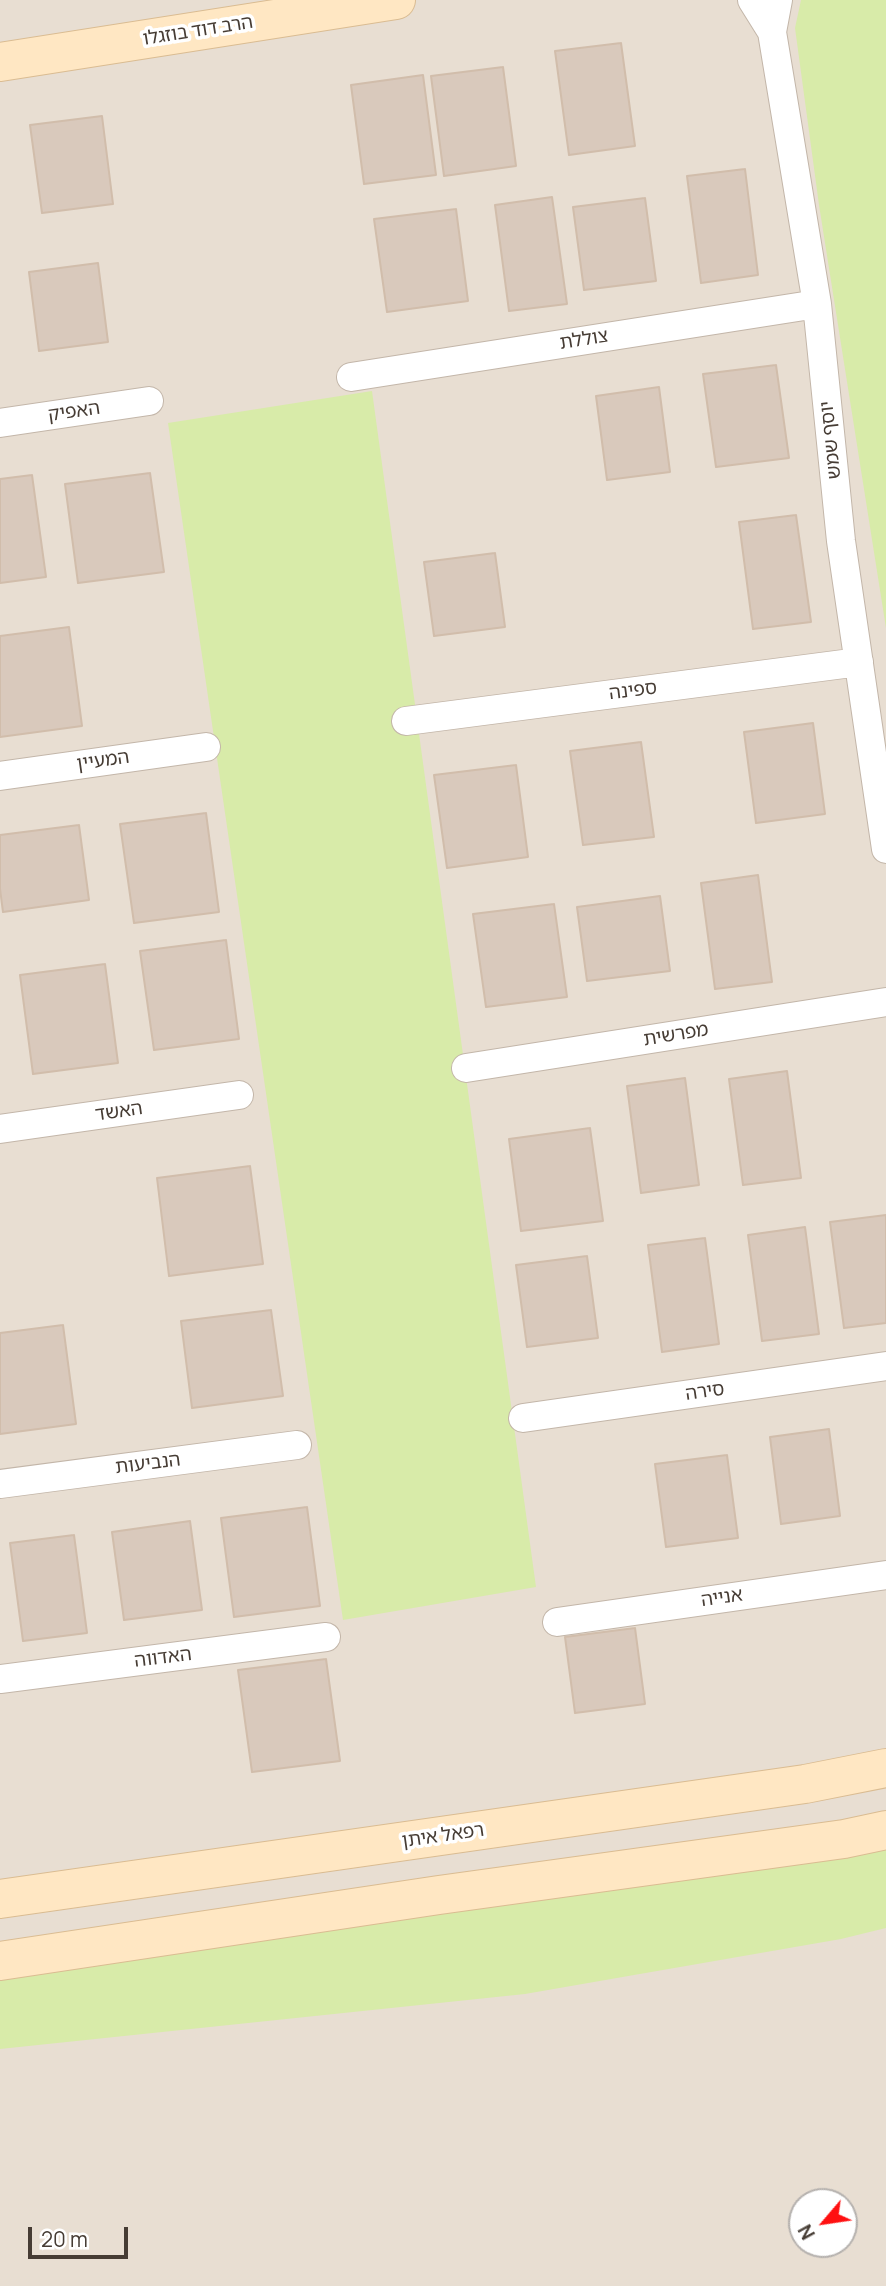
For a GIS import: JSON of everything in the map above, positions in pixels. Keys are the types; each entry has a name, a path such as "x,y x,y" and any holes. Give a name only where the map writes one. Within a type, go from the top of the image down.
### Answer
{"street":[{"name":"הרב דוד בוזגלו","path":"0,62 396,0"},
{"name":"יוסף שמש","path":"752,0 772,32"},
{"name":"יוסף שמש","path":"778,0 772,32 817,304 841,541 886,849"},
{"name":"צוללת","path":"351,377 817,304"},
{"name":"האפיק","path":"0,423 149,401"},
{"name":"ספינה","path":"407,720 859,662"},
{"name":"המעיין","path":"0,775 206,747"},
{"name":"מפרשית","path":"466,1068 886,1002"},
{"name":"האשד","path":"0,1129 239,1095"},
{"name":"סירה","path":"523,1418 886,1366"},
{"name":"הנביעות","path":"0,1484 297,1445"},
{"name":"אנייה","path":"557,1622 886,1575"},
{"name":"האדווה","path":"0,1679 326,1637"},
{"name":"רפאל איתן","path":"0,1899 805,1784 886,1768"},
{"path":"0,1961 439,1895 844,1839 886,1830"}],"shaded area":[{"path":"0,0 886,0 886,2286 0,2286"}],"green space":[{"path":"801,0 886,0 886,628 819,205 795,28"},
{"path":"372,391 536,1587 343,1620 168,423"},
{"path":"886,1841 886,1928 841,1939 525,1994 0,2049 0,1970"}],"building":[{"path":"621,43 635,146 569,155 555,51"},
{"path":"503,67 516,166 444,176 431,76"},
{"path":"423,75 436,175 364,184 351,85"},
{"path":"102,116 113,204 42,213 30,125"},
{"path":"745,169 758,275 701,283 687,176"},
{"path":"552,197 567,304 509,311 495,205"},
{"path":"645,198 656,281 584,290 573,207"},
{"path":"456,209 468,301 387,312 374,219"},
{"path":"98,263 108,342 39,351 29,272"},
{"path":"776,365 789,458 716,467 703,374"},
{"path":"659,387 670,472 607,480 596,396"},
{"path":"150,473 164,572 78,583 65,484"},
{"path":"32,475 46,577 0,583 0,479"},
{"path":"796,515 811,622 753,629 739,522"},
{"path":"495,553 505,627 434,636 424,562"},
{"path":"69,627 82,726 0,737 0,636"},
{"path":"813,723 825,814 756,823 744,732"},
{"path":"641,742 654,837 583,845 570,751"},
{"path":"516,765 528,857 447,868 434,775"},
{"path":"206,813 219,912 134,923 120,824"},
{"path":"79,825 89,900 3,912 0,889 0,835"},
{"path":"758,875 772,982 715,989 701,883"},
{"path":"660,896 670,971 587,981 577,907"},
{"path":"554,904 567,997 486,1007 473,914"},
{"path":"226,940 239,1039 154,1050 140,951"},
{"path":"105,964 118,1063 33,1074 20,975"},
{"path":"787,1071 801,1178 743,1185 729,1079"},
{"path":"685,1078 699,1185 641,1193 627,1086"},
{"path":"590,1128 603,1221 521,1231 509,1139"},
{"path":"250,1166 263,1264 169,1276 157,1178"},
{"path":"886,1215 886,1323 844,1328 830,1222"},
{"path":"805,1227 819,1334 762,1341 748,1235"},
{"path":"705,1238 719,1344 662,1352 648,1245"},
{"path":"587,1256 598,1338 527,1347 516,1265"},
{"path":"271,1310 283,1396 192,1408 181,1321"},
{"path":"63,1325 76,1424 0,1434 0,1333"},
{"path":"829,1429 840,1516 781,1524 770,1437"},
{"path":"727,1455 738,1538 666,1547 655,1464"},
{"path":"307,1507 320,1606 234,1617 221,1518"},
{"path":"190,1521 202,1610 124,1620 112,1532"},
{"path":"74,1535 87,1633 23,1641 10,1543"},
{"path":"635,1628 645,1704 575,1713 565,1637"},
{"path":"326,1659 340,1761 252,1772 238,1670"}]}
